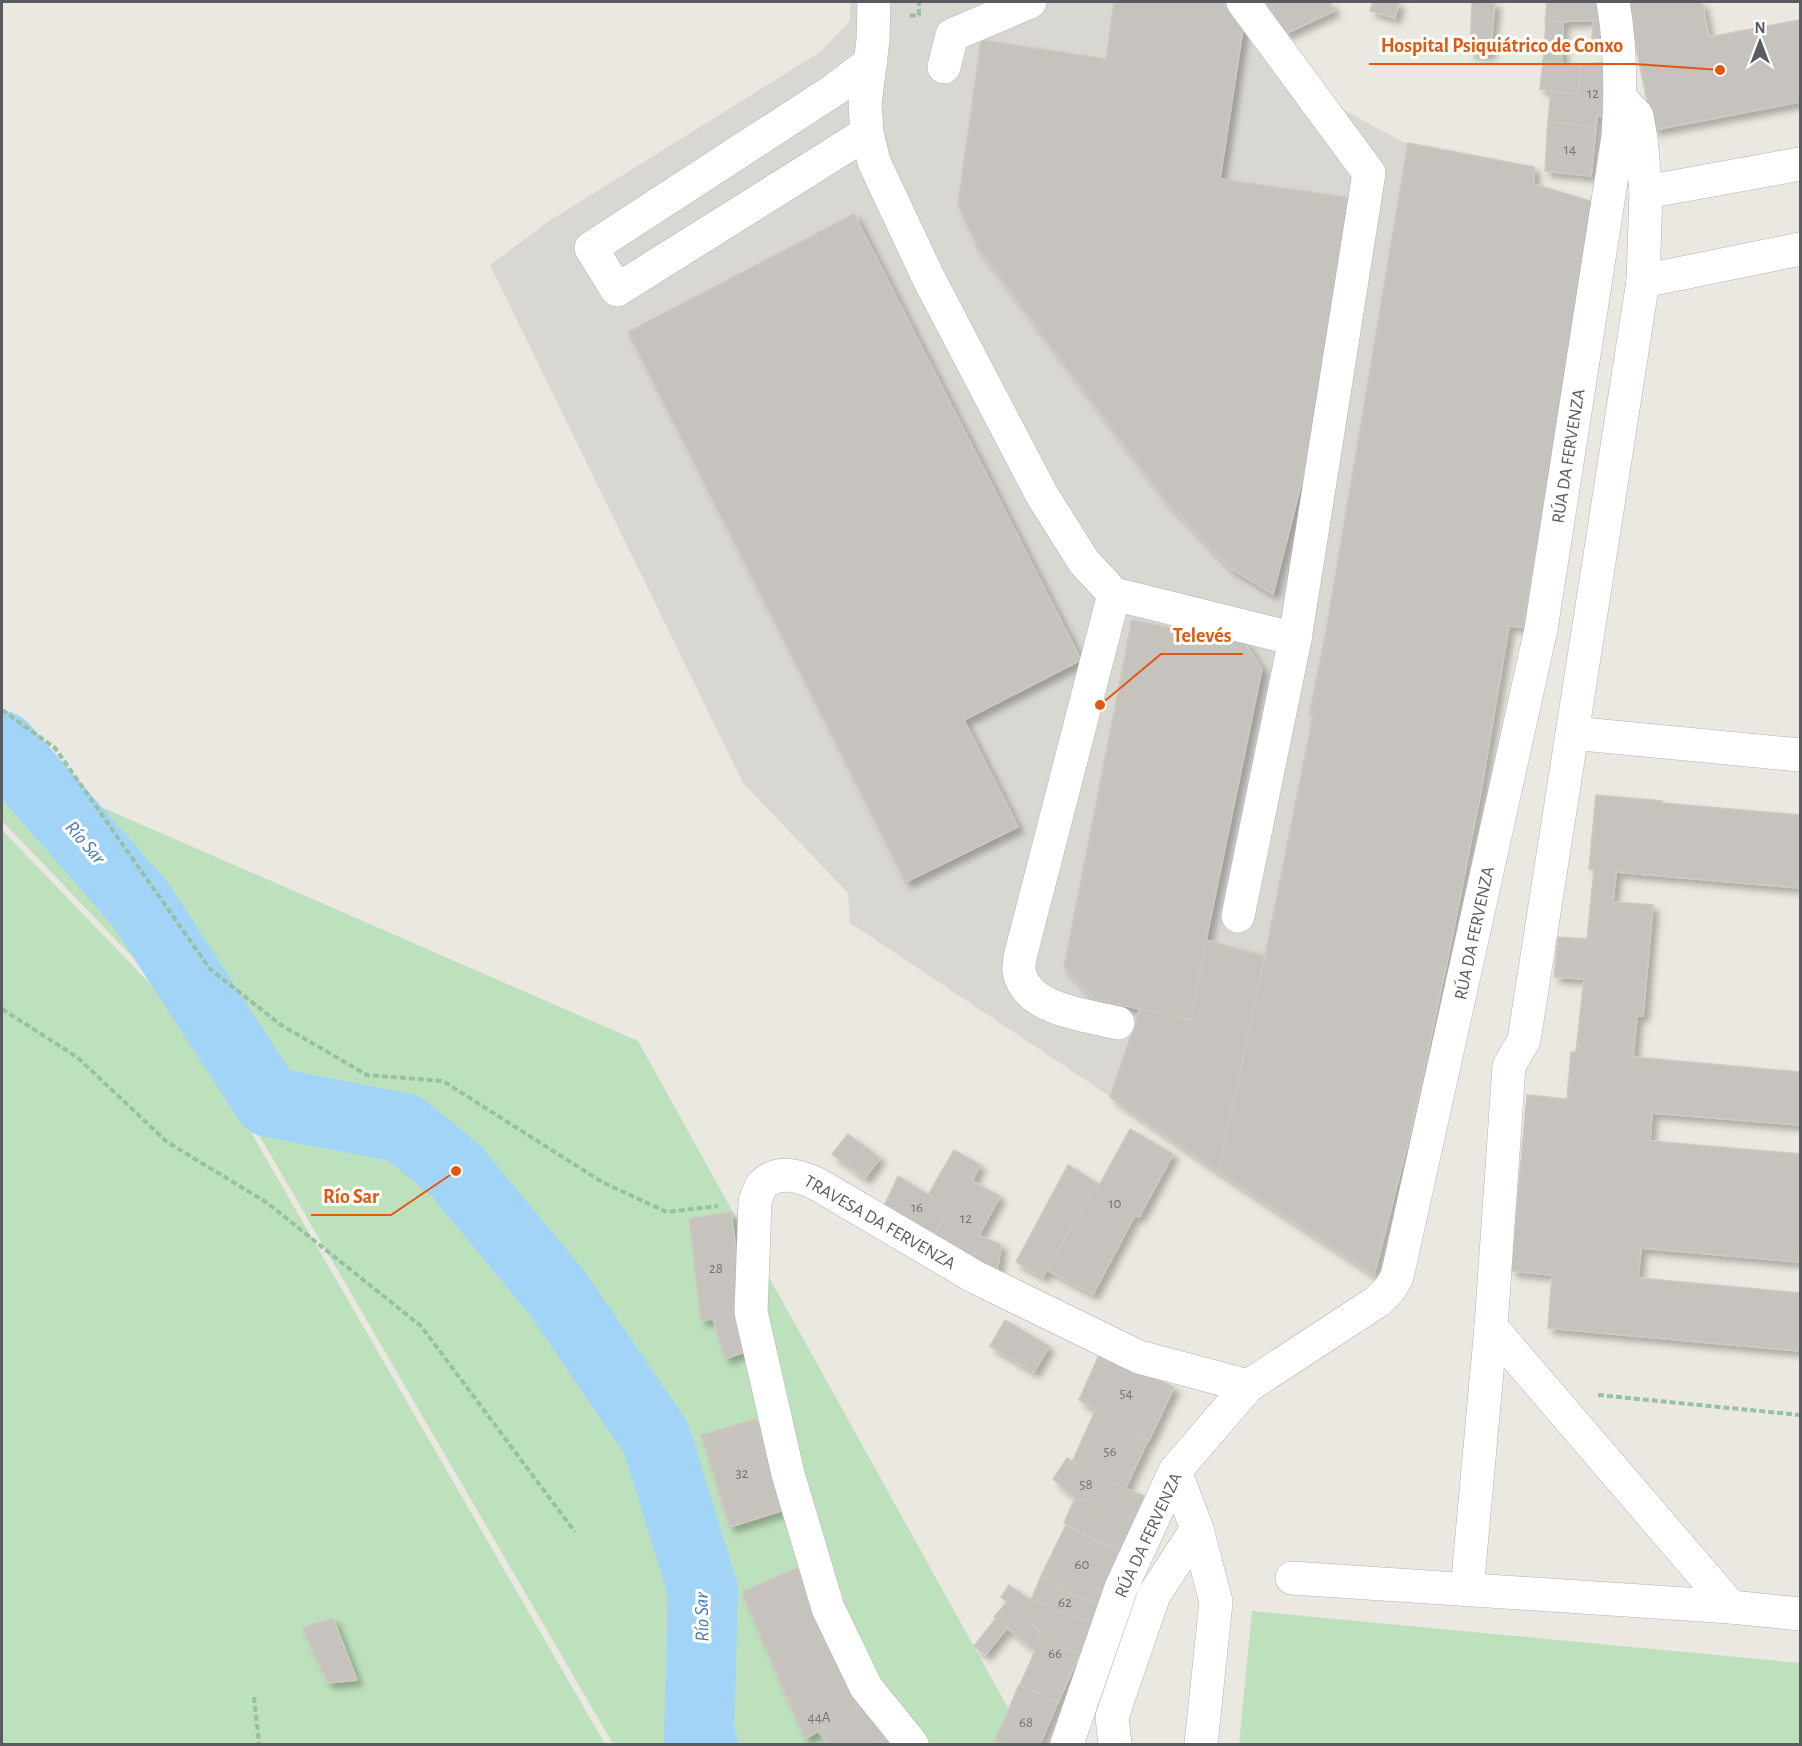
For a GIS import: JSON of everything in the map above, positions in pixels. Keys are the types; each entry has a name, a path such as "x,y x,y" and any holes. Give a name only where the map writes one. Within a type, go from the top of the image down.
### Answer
{"street":[{"path":"874,2 873,40 865,104 867,133 874,162 929,279 1042,495 1084,562 1114,594 1295,639"},
{"path":"944,67 952,35 1030,2"},
{"path":"1238,916 1295,639 1369,173 1243,2"},
{"name":"RÚA DA FERVENZA","path":"1067,1744 1121,1588 1175,1471 1248,1386 1378,1301 1397,1277 1541,629 1618,137 1620,99 1617,23 1612,2"},
{"path":"867,133 617,290 591,248 834,90 870,62"},
{"path":"1467,1590 1491,1327 1509,1066 1524,1040 1642,281 1646,192 1637,116 1620,99"},
{"path":"1646,192 1800,164"},
{"path":"1642,281 1800,249"},
{"path":"1114,594 1020,957 1019,971 1025,985 1038,1000 1056,1008 1118,1023"},
{"path":"1572,733 1800,755"},
{"name":"TRAVESA DA FERVENZA","path":"755,1202 761,1185 778,1175 801,1176 975,1277 1139,1357 1248,1386"},
{"path":"755,1202 751,1312 788,1474 828,1608 866,1687 912,1744"},
{"path":"1491,1327 1731,1607"},
{"path":"1175,1471 1197,1529 1216,1602 1201,1744"},
{"path":"1115,1744 1112,1717 1154,1595 1197,1529"},
{"path":"1292,1578 1731,1607 1800,1614"}],"path":[{"path":"2,710 56,748 210,969 280,1025 367,1075 443,1081 602,1182 667,1212 755,1202"},
{"path":"2,1009 76,1057 166,1142 266,1202 421,1326 575,1532"},
{"path":"1545,1389 1800,1415"},
{"path":"254,1697 259,1744"}],"shaded area":[{"path":"850,2 1266,2 1272,16 1342,109 1403,142 1534,167 1535,184 1596,203 1523,627 1509,626 1481,791 1448,957 1412,1126 1374,1275 850,923 848,893 743,783 490,265 549,221 820,52 850,21"}],"green space":[{"path":"2,775 51,785 638,1041 1022,1733 1036,1744 613,1744 191,1018 2,821"},
{"path":"2,830 187,1022 605,1744 2,1744"},
{"path":"1252,1611 1800,1663 1800,1744 1239,1744"}],"building":[{"path":"1114,2 1223,2 1243,29 1220,179 1351,198 1310,470 1305,469 1273,594 1230,568 1163,497 977,246 958,204 981,40 1106,59"},
{"path":"1266,2 1330,2 1334,11 1285,34 1272,16"},
{"path":"1373,2 1399,2 1395,18 1370,11"},
{"path":"1472,2 1495,2 1490,54 1470,53"},
{"path":"1547,2 1605,2 1608,20 1545,22"},
{"path":"1627,2 1702,2 1709,37 1800,20 1800,102 1653,130"},
{"path":"1593,20 1608,20 1608,41 1592,41"},
{"path":"1546,22 1563,22 1562,64 1543,62"},
{"path":"1543,62 1580,65 1579,95 1540,89"},
{"path":"1608,62 1607,117 1597,116 1596,128 1548,121 1551,91 1579,95 1580,65"},
{"path":"1548,121 1596,128 1591,176 1545,171"},
{"path":"1408,143 1534,167 1534,184 1596,203 1523,627 1509,626 1481,791 1448,957 1412,1126 1374,1275 1218,1172 1265,956 1313,716 1309,715 1325,637"},
{"path":"854,214 1081,660 964,720 1018,827 906,882 628,332"},
{"path":"1132,620 1244,642 1262,669 1191,1020 1094,999 1064,967"},
{"path":"1596,795 1800,815 1800,888 1616,872 1613,902 1653,905 1643,1016 1637,1016 1633,1057 1800,1072 1800,1125 1652,1113 1650,1141 1800,1154 1798,1262 1641,1248 1638,1278 1800,1293 1800,1351 1548,1328 1552,1275 1511,1271 1527,1095 1567,1099 1571,1052 1576,1052 1584,979 1554,977 1558,937 1587,939 1594,870 1589,869"},
{"path":"1206,940 1265,956 1218,1172 1110,1097 1140,1009 1191,1020"},
{"path":"1130,1129 1173,1154 1139,1217 1135,1215 1093,1294 1047,1270 1093,1189 1096,1191"},
{"path":"848,1134 880,1158 865,1178 832,1154"},
{"path":"954,1150 980,1165 972,1181 1000,1196 979,1235 1001,1245 997,1273 933,1238 949,1208 928,1195"},
{"path":"1068,1165 1099,1184 1096,1191 1093,1189 1043,1277 1016,1262"},
{"path":"898,1176 949,1208 933,1238 884,1206"},
{"path":"731,1212 750,1350 725,1359 713,1319 701,1321 689,1219"},
{"path":"1005,1320 1049,1346 1034,1372 990,1346"},
{"path":"1100,1353 1174,1387 1149,1440 1079,1400"},
{"path":"1096,1409 1148,1440 1125,1489 1095,1476 1072,1462"},
{"path":"756,1419 784,1510 730,1527 701,1435"},
{"path":"1067,1458 1095,1476 1146,1497 1136,1519 1075,1498 1053,1479"},
{"path":"1075,1498 1136,1519 1123,1552 1064,1523"},
{"path":"1066,1525 1101,1544 1123,1552 1101,1603 1077,1597 1041,1576"},
{"path":"806,1564 845,1671 787,1698 742,1592"},
{"path":"1041,1576 1077,1597 1101,1603 1094,1624 1031,1600"},
{"path":"1009,1585 1031,1600 1094,1624 1080,1654 1037,1637 1039,1631 1001,1597"},
{"path":"1007,1602 1039,1631 1037,1637 1080,1654 1058,1702 1020,1685 1035,1651 994,1617"},
{"path":"333,1618 357,1680 328,1683 302,1628"},
{"path":"996,1618 1007,1628 985,1655 974,1646"},
{"path":"845,1671 866,1703 805,1739 787,1698"},
{"path":"1019,1685 1058,1702 1040,1744 1003,1744 995,1741"},
{"path":"866,1703 888,1736 875,1744 828,1744 818,1731"},
{"path":"888,1736 894,1744 875,1744"}],"waterway":[{"name":"Río Sar","path":"2,746 141,905 269,1102 404,1128 456,1171 558,1294 656,1438 703,1590 699,1738 703,1744"}],"place":[{"name":"Hospital Psiquiátrico de Conxo","path":"1720,70"},
{"name":"Televés","path":"1100,705"},
{"name":"Río Sar","path":"456,1171"}]}
